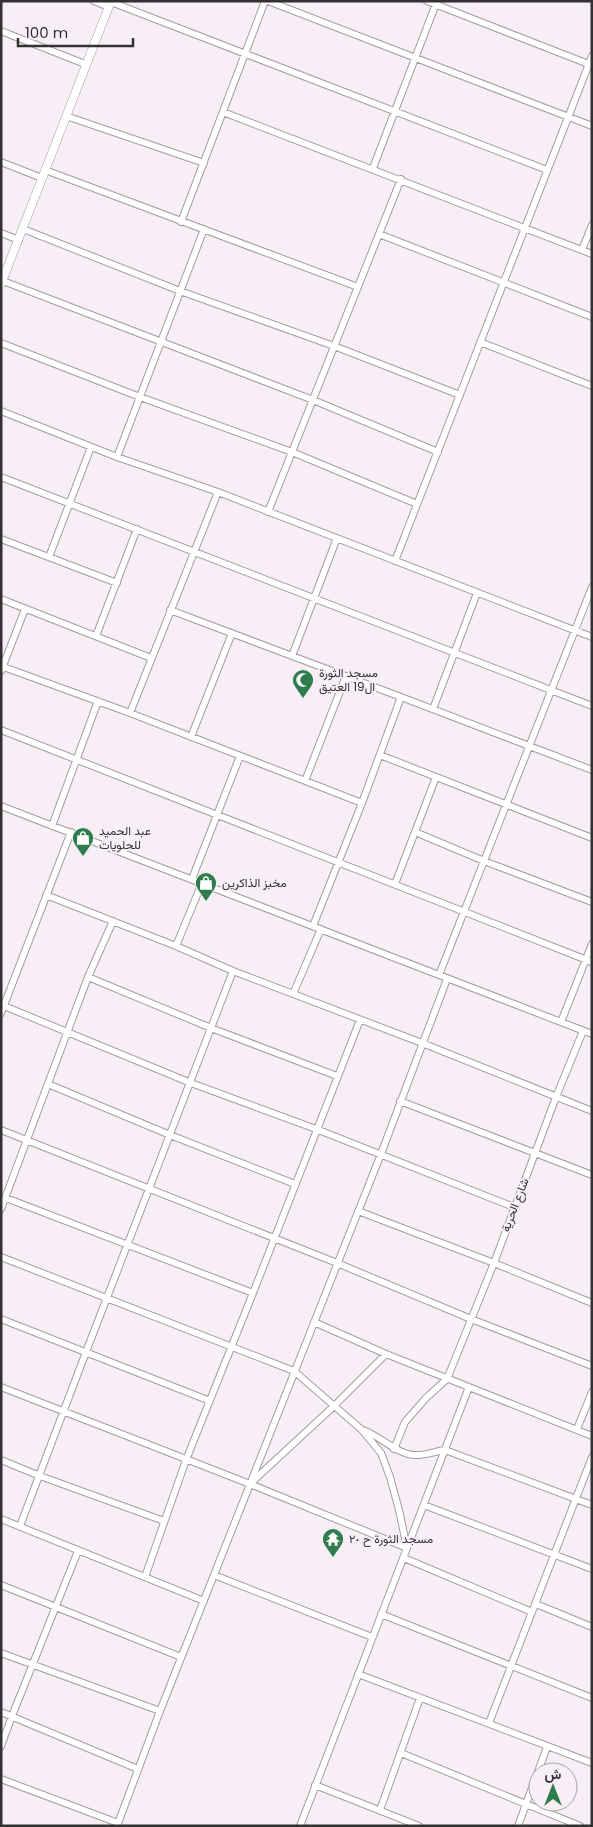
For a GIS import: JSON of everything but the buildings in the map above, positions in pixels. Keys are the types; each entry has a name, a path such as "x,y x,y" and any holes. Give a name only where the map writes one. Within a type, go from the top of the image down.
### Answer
{"street":[{"path":"94,1 110,3 547,170"},
{"path":"182,222 266,1 592,126"},
{"path":"427,1 590,65"},
{"path":"110,3 2,283 161,341 313,400 438,452"},
{"path":"373,168 436,3"},
{"path":"1,31 86,64"},
{"path":"395,561 592,56"},
{"path":"223,112 373,168 592,254"},
{"path":"66,116 204,163"},
{"path":"1,162 42,178"},
{"path":"45,170 358,287"},
{"path":"268,512 401,179"},
{"path":"582,250 592,224"},
{"path":"23,229 180,291 334,346 460,394"},
{"path":"117,457 204,229"},
{"path":"1,233 19,240"},
{"path":"379,234 592,317"},
{"path":"480,342 592,386"},
{"path":"1,343 140,397 292,452 417,504"},
{"path":"1,411 117,457 218,492 592,638"},
{"path":"49,557 91,447"},
{"path":"1,477 592,706"},
{"path":"130,713 218,492"},
{"path":"96,636 137,529"},
{"path":"292,656 337,538"},
{"path":"1,539 117,583"},
{"path":"439,975 592,587"},
{"path":"433,709 477,593"},
{"path":"1,599 151,658"},
{"path":"25,609 2,668 98,701 362,803"},
{"path":"170,610 592,770"},
{"path":"192,737 232,633"},
{"path":"305,781 346,676"},
{"path":"313,926 362,803 401,697"},
{"path":"52,826 98,701"},
{"path":"1,730 589,961"},
{"path":"380,755 592,838"},
{"path":"192,880 240,756"},
{"path":"395,884 436,777"},
{"path":"1,806 592,1034"},
{"path":"71,832 3,1009 67,1032 514,1207"},
{"path":"415,832 484,861 592,902"},
{"path":"176,946 202,883"},
{"path":"46,895 234,971 592,1111"},
{"path":"1,1209 88,977 113,922"},
{"path":"293,994 321,929"},
{"path":"561,1022 589,961 592,944"},
{"path":"20,1526 234,971"},
{"path":"88,977 211,1028 337,1076"},
{"path":"1,1779 118,1824 181,1657 358,1211 447,979"},
{"path":"144,1577 186,1460 254,1294 316,1129 360,1020"},
{"name":"شارع الحرية","path":"447,1379 494,1263 556,1097 583,1031"},
{"path":"48,1084 170,1136 295,1184"},
{"path":"400,1101 592,1174"},
{"path":"1,1130 592,1366"},
{"path":"6,1198 254,1294"},
{"path":"358,1211 592,1303"},
{"path":"1,1257 294,1371 362,1430 381,1453 399,1510 407,1548"},
{"path":"1,1319 210,1401"},
{"path":"314,1322 386,1354 592,1436"},
{"path":"250,1484 334,1406 386,1354"},
{"path":"394,1448 405,1422 426,1398 447,1379"},
{"path":"1,1388 250,1484 407,1548"},
{"path":"300,1826 469,1388"},
{"path":"577,1429 592,1392"},
{"path":"362,1430 380,1438 394,1448 415,1456 445,1450 592,1504"},
{"path":"489,1723 592,1457"},
{"path":"1,1460 40,1476 164,1520"},
{"path":"424,1505 592,1569"},
{"path":"1,1519 204,1601"},
{"path":"1,1746 78,1551"},
{"path":"404,1558 532,1612"},
{"path":"214,1575 372,1638"},
{"path":"1,1585 181,1657"},
{"path":"536,1604 592,1627"},
{"path":"381,1614 592,1698"},
{"path":"1,1652 160,1711"},
{"path":"358,1674 592,1763"},
{"path":"380,1810 420,1698"},
{"path":"1,1712 138,1769"},
{"path":"518,1826 547,1747"},
{"path":"401,1754 580,1826"},
{"path":"315,1785 419,1826"}],"place":[{"name":"مسجد الثورة ال19 العتيق","path":"303,699"},
{"name":"عبد الحميد للحلويات","path":"83,857"},
{"name":"مخبز الذاكرين","path":"206,902"},
{"name":"مسجد الثورة ح ٢٠","path":"333,1558"}]}
